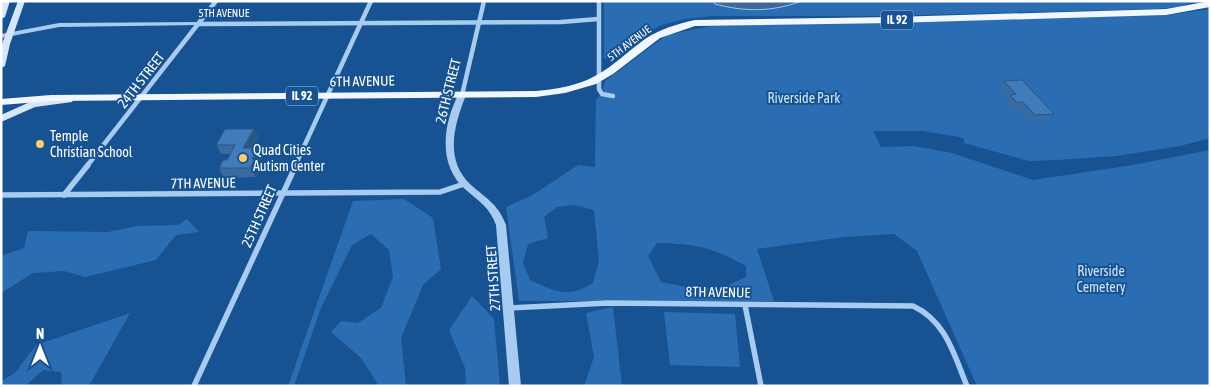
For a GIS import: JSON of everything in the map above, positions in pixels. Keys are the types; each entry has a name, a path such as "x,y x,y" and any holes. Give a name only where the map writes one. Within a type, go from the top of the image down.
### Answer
{"main road":[{"path":"1,17 6,1"},
{"path":"1,66 6,35 22,1"},
{"name":"5TH AVENUE","path":"600,78 654,36 673,28 695,23 893,20 1166,12 1210,4"},
{"name":"6TH AVENUE","path":"1,102 44,98 549,93 577,87 600,78"},
{"path":"1,119 33,104 94,98"}],"street":[{"name":"24TH STREET","path":"64,195 216,1"},
{"name":"25TH STREET","path":"194,386 371,1"},
{"name":"26TH STREET","path":"464,184 452,168 449,155 450,140 484,1"},
{"path":"599,1 600,92 613,96"},
{"name":"5TH AVENUE","path":"6,35 59,25 479,23 598,20"},
{"name":"7TH AVENUE","path":"1,195 440,192 464,184"},
{"name":"27TH STREET","path":"464,184 490,204 498,216 504,240 508,308 516,386"},
{"name":"8TH AVENUE","path":"508,308 608,303 745,306 913,306 926,311 938,321 967,386"},
{"path":"745,306 761,386"}],"green space":[{"path":"604,1 1197,1 1178,7 1155,9 881,16 713,16 685,19 662,25 606,59 604,57"},
{"path":"1210,9 1210,138 1180,146 1116,156 1029,161 964,143 964,139 959,137 923,131 873,131 881,147 914,146 952,153 1033,180 1133,165 1210,150 1210,386 977,386 917,251 894,234 844,237 757,249 774,301 519,301 506,207 531,196 578,165 595,167 596,99 605,92 603,89 605,81 667,35 711,26 1167,15","holes":["574,205 594,210 599,261 593,283 576,291 561,292 530,280 523,263 528,244 548,238 544,217 557,207","657,243 683,244 713,251 746,266 746,277 722,288 691,288 661,282 648,256"]},
{"path":"404,199 433,218 441,269 423,285 401,338 406,386 379,386 361,358 331,332 341,321 358,323 381,308 393,277 389,250 371,234 352,245 321,308 294,386 288,386 353,201"},
{"path":"187,219 199,232 176,235 156,260 85,277 64,271 33,273 1,293 1,256 24,248 28,231 108,232 137,226 178,225"},
{"path":"472,296 494,319 500,386 466,386 465,368 449,330"},
{"path":"613,307 622,386 584,386 594,357 586,313"},
{"path":"664,312 735,314 740,367 670,365"},
{"path":"130,313 89,386 62,386 61,372 43,370 25,386 1,386 1,381 15,373 36,345"}],"shaded area":[{"path":"712,1 802,1 791,5 758,10 726,7 715,4"}],"building":[{"path":"1022,80 1054,114 1035,115 1023,102 1016,102 1010,95 1016,94 1004,81"},
{"path":"225,129 254,129 243,148 252,148 251,151 256,151 252,159 255,159 250,168 219,168 223,160 227,160 235,145 216,145"}],"place":[{"name":"Temple Christian School","path":"40,144"},
{"name":"Quad Cities Autism Center","path":"243,158"}],"park label":[{"name":"Riverside Park","path":"804,98"},
{"name":"Riverside Cemetery","path":"1101,280"}]}
